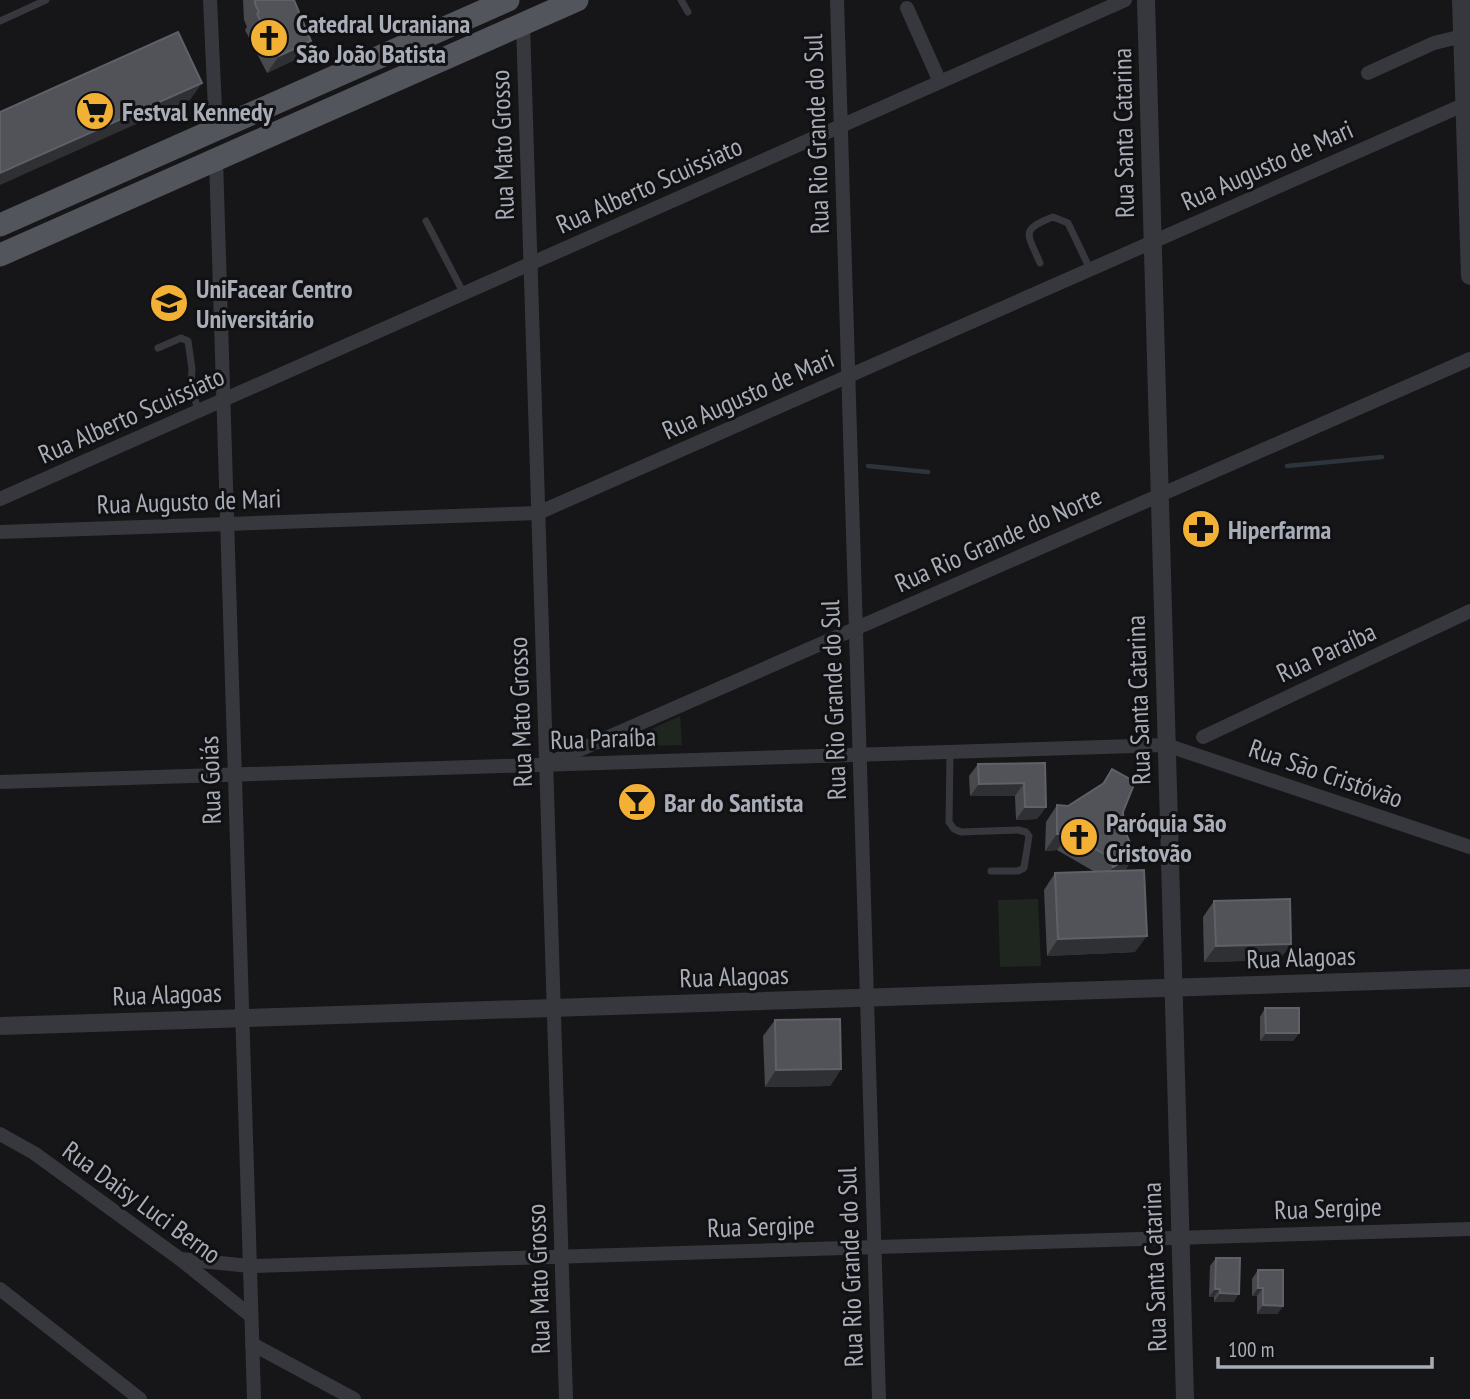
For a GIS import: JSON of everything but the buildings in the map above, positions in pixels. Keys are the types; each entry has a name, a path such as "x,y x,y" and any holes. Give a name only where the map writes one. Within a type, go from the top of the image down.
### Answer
{"main road":[{"path":"0,225 509,0"},
{"path":"0,255 577,0"},
{"path":"368,62 372,70 369,92"}],"street":[{"path":"210,0 216,130"},
{"name":"Rua Rio Grande do Sul","path":"837,0 879,1399"},
{"name":"Rua Alberto Scuissiato","path":"0,499 1125,0"},
{"name":"Rua Santa Catarina","path":"1146,0 1185,1399"},
{"path":"1461,0 1467,104 1470,276"},
{"path":"907,8 940,82"},
{"name":"Rua Mato Grosso","path":"523,24 566,1399"},
{"path":"1368,73 1434,43 1463,36"},
{"name":"Rua Augusto de Mari","path":"0,532 538,513 1467,104"},
{"name":"Rua Goiás","path":"216,159 254,1399"},
{"name":"Rua Rio Grande do Norte","path":"546,765 1470,359"},
{"name":"Rua Paraíba","path":"1203,737 1470,611"},
{"name":"Rua Paraíba","path":"0,782 1166,745"},
{"name":"Rua São Cristóvão","path":"1166,745 1470,847"},
{"name":"Rua Alagoas","path":"0,1026 1470,978"},
{"name":"Rua Daisy Luci Berno","path":"0,1134 34,1153 180,1259 251,1316"},
{"name":"Rua Sergipe","path":"180,1259 250,1266 1470,1228"},
{"path":"0,1289 140,1399"},
{"path":"252,1344 354,1399"}],"lane":[{"path":"0,21 46,0"},
{"path":"681,0 688,12"},
{"path":"1040,263 1028,235 1029,230 1053,217 1068,223 1090,270"},
{"path":"426,221 464,294"},
{"path":"158,348 181,338 188,341 192,391 198,411"},
{"path":"950,752 949,822 954,829 961,832 1018,830 1026,832 1028,836 1024,868 1018,871 991,872"}],"shaded area":[{"path":"680,716 682,745 612,747"},
{"path":"1038,899 1041,966 1000,967 998,900"}],"waterway":[{"path":"1287,466 1382,457"},
{"path":"868,466 928,472"}],"place":[{"name":"Catedral Ucraniana São João Batista","path":"269,38"},
{"name":"Festval Kennedy","path":"95,111"},
{"name":"UniFacear Centro Universitário","path":"169,303"},
{"name":"Hiperfarma","path":"1201,529"},
{"name":"Bar do Santista","path":"637,802"},
{"name":"Paróquia São Cristovão","path":"1079,837"}]}
